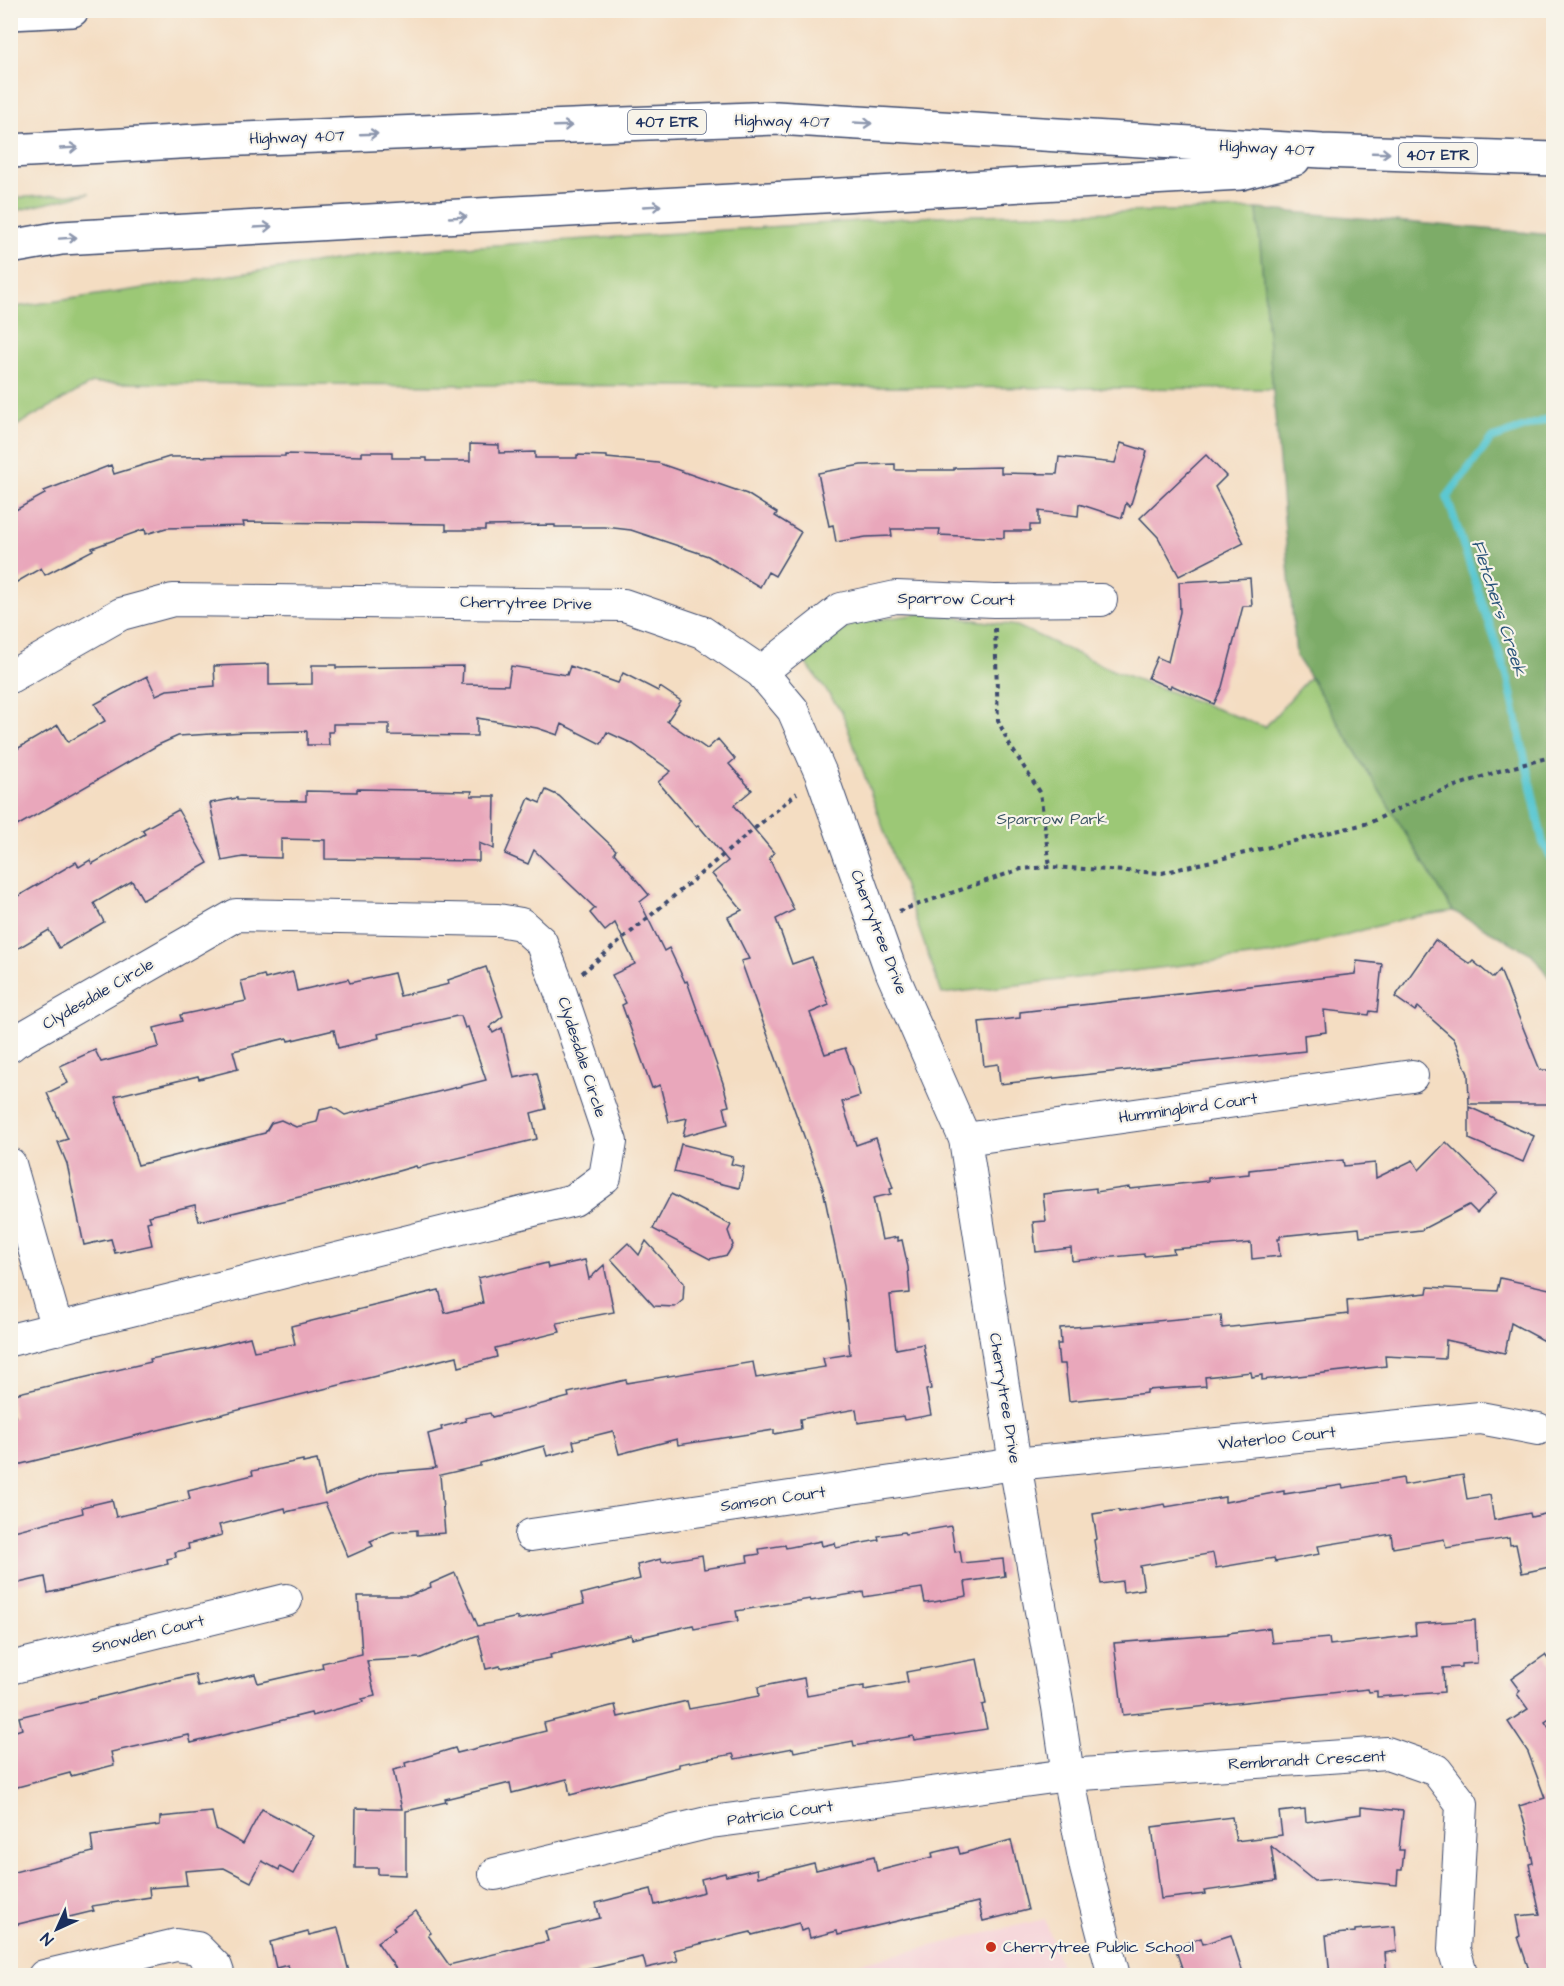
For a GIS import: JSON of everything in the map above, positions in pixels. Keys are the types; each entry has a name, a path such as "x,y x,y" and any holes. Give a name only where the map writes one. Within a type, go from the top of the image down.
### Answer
{"highway":[{"path":"10,13 72,10"},
{"name":"Highway 407","path":"10,151 216,140 776,118 1322,152 1554,159"},
{"path":"10,247 73,238 1241,173 1322,152"}],"street":[{"name":"Sparrow Court","path":"761,672 841,609 896,597 994,601 1101,600"},
{"name":"Cherrytree Drive","path":"10,677 121,614 173,600 624,605 702,632 761,672 793,710 821,774 889,966 965,1139 1015,1464 1068,1775 1086,1868 1114,1976"},
{"name":"Clydesdale Circle","path":"10,1046 236,915 498,920 521,924 541,942 561,991 611,1142 605,1177 574,1200 10,1340"},
{"name":"Hummingbird Court","path":"965,1139 1412,1077"},
{"path":"10,1164 57,1329"},
{"name":"Waterloo Court","path":"1015,1464 1480,1418 1538,1429"},
{"name":"Samson Court","path":"531,1535 1015,1464"},
{"name":"Snowden Court","path":"10,1668 286,1600"},
{"name":"Rembrandt Crescent","path":"1068,1775 1387,1753 1436,1770 1462,1804 1454,1949 1462,1976"},
{"name":"Patricia Court","path":"495,1874 711,1822 1068,1775"},
{"path":"44,1976 176,1945 197,1948 216,1967 219,1976"}],"path":[{"path":"994,601 998,720 1009,744 1040,792 1050,867"},
{"path":"873,921 1021,869 1050,867 1162,873 1370,823 1420,798 1499,771 1554,756"},
{"path":"561,991 821,774"}],"shaded area":[{"name":"Cherrytree Public School","path":"1045,1919 1064,1975 809,1975"}],"green space":[{"path":"90,193 11,212 11,198"},
{"path":"1257,209 1273,389 92,383 11,429 10,309 16,307 388,252 937,216"},
{"path":"1257,209 1553,235 1553,983 1532,954 1453,911 1296,656"},
{"name":"Sparrow Park","path":"926,613 1017,626 1112,670 1265,727 1310,677 1453,911 1407,918 1275,954 942,994 842,712 803,659 854,623"}],"building":[{"path":"1121,443 1147,451 1130,507 1126,503 1122,518 1079,504 1078,516 1039,511 1039,525 1030,525 1030,531 1004,531 1004,538 939,535 940,529 891,529 892,536 836,542 833,525 829,526 818,473 861,465 895,464 895,470 1001,467 1001,473 1057,474 1059,457 1115,463"},
{"path":"470,444 499,445 499,453 535,452 535,458 577,458 577,455 607,456 607,458 658,463 747,494 777,513 775,516 801,532 775,576 768,572 760,587 708,556 631,530 605,527 555,527 555,525 485,526 485,530 446,530 446,524 243,522 244,526 166,528 146,534 145,529 92,548 93,550 45,575 41,568 10,586 10,513 45,494 44,491 111,465 114,474 169,457 285,456 285,454 362,456 362,452 392,452 392,458 427,458 427,461 470,461"},
{"path":"1206,455 1226,476 1215,487 1244,543 1179,576 1158,537 1140,518"},
{"path":"1250,578 1252,606 1243,606 1222,687 1214,704 1171,685 1170,688 1148,678 1157,657 1168,662 1180,612 1179,582"},
{"path":"269,664 269,685 312,684 312,665 336,665 336,668 463,666 462,684 508,685 511,666 567,675 570,666 618,683 623,673 658,691 660,687 681,701 667,721 707,749 718,739 735,759 729,764 752,790 734,805 774,853 769,858 794,910 776,919 792,964 812,957 829,1005 810,1013 825,1054 845,1048 853,1069 860,1096 842,1102 856,1145 876,1138 893,1188 890,1189 891,1194 873,1198 882,1240 898,1237 898,1241 902,1240 908,1267 910,1293 890,1295 896,1349 923,1344 931,1389 926,1390 931,1415 904,1420 903,1416 858,1423 856,1409 800,1419 801,1429 774,1434 774,1430 678,1445 677,1439 619,1454 613,1431 573,1441 575,1449 547,1456 544,1446 480,1463 480,1466 440,1475 445,1533 417,1535 417,1530 392,1532 370,1541 373,1546 348,1557 325,1503 286,1512 285,1508 219,1525 222,1535 188,1544 189,1549 175,1552 176,1557 167,1559 168,1564 48,1593 45,1577 10,1585 10,1532 83,1513 82,1507 112,1500 116,1517 190,1499 188,1491 253,1475 252,1471 303,1460 303,1463 317,1460 325,1495 379,1473 436,1468 428,1434 442,1430 441,1427 466,1421 465,1418 490,1413 492,1417 569,1397 568,1393 626,1380 627,1383 753,1362 756,1378 825,1367 823,1358 850,1354 843,1286 823,1189 741,961 749,959 728,917 742,910 712,874 728,861 658,782 671,771 633,744 607,732 601,744 562,724 558,735 537,728 477,718 477,736 389,735 389,724 333,724 333,732 328,732 329,745 307,745 307,731 178,736 158,745 10,830 10,753 58,725 68,742 105,721 95,704 147,676 156,695 167,690 215,686 214,666"},
{"path":"357,789 472,791 471,796 495,796 494,849 479,843 479,861 325,859 325,840 281,839 281,858 243,857 222,861 210,803 237,798 237,800 306,801 306,791 357,792"},
{"path":"546,790 559,796 616,850 614,853 649,895 640,902 664,951 669,948 685,982 687,981 723,1083 729,1106 724,1107 728,1124 683,1136 687,1118 669,1122 660,1085 652,1088 622,1005 626,1003 612,975 635,964 615,923 605,931 590,913 595,908 534,850 528,864 505,854 529,798 540,803"},
{"path":"178,810 208,863 143,900 132,881 94,903 104,922 59,948 49,930 10,953 10,901 76,862 79,867 90,860 92,864 145,834 142,830"},
{"path":"1435,940 1470,964 1473,961 1493,978 1500,970 1540,1070 1554,1070 1554,1104 1469,1104 1468,1074 1454,1039 1418,1007 1415,1011 1395,997"},
{"path":"1357,961 1382,964 1377,1012 1370,1011 1369,1015 1324,1010 1326,1032 1304,1035 1305,1051 1000,1084 998,1064 984,1066 979,1022 1020,1018 1020,1012 1355,974"},
{"path":"486,967 503,1016 490,1027 493,1033 502,1028 514,1078 537,1073 546,1109 531,1113 537,1139 417,1168 416,1166 349,1185 199,1221 195,1205 149,1216 151,1221 147,1222 152,1245 115,1253 111,1239 84,1245 67,1164 58,1142 68,1139 47,1093 68,1083 60,1066 95,1050 101,1062 159,1047 154,1028 182,1021 180,1015 246,1001 241,981 264,975 265,979 293,972 297,991 348,979 350,983 394,973 400,996 449,984 448,980","holes":["461,1016 465,1028 468,1027 486,1080 345,1115 333,1107 320,1110 317,1122 296,1127 281,1120 271,1123 265,1133 138,1165 115,1096 238,1069 233,1051 287,1038 288,1041 334,1030 338,1048 379,1038 378,1034"]},
{"path":"1469,1107 1534,1136 1523,1162 1469,1139"},
{"path":"1446,1142 1497,1192 1477,1213 1469,1205 1421,1230 1360,1237 1359,1228 1280,1236 1278,1239 1280,1256 1252,1259 1251,1243 1173,1249 1174,1253 1072,1261 1071,1248 1036,1252 1033,1222 1046,1221 1043,1194 1096,1188 1096,1192 1208,1181 1208,1178 1249,1174 1249,1170 1343,1160 1344,1166 1375,1163 1376,1178 1413,1160 1419,1170"},
{"path":"681,1144 733,1157 731,1164 744,1167 739,1188 674,1172"},
{"path":"671,1194 731,1225 728,1231 733,1245 727,1255 710,1259 653,1229"},
{"path":"646,1241 684,1283 683,1300 675,1307 654,1306 611,1259 628,1243 639,1255"},
{"path":"585,1260 589,1279 604,1265 614,1312 557,1323 560,1332 495,1348 497,1357 459,1367 457,1356 13,1466 10,1455 10,1418 15,1417 10,1395 151,1362 150,1359 250,1337 254,1351 295,1344 291,1326 439,1290 445,1313 483,1303 478,1278 547,1263 548,1268"},
{"path":"1500,1278 1554,1290 1554,1346 1511,1323 1505,1353 1446,1340 1445,1359 1385,1356 1386,1366 1262,1380 1262,1375 1252,1377 1251,1372 1205,1377 1206,1386 1147,1390 1147,1393 1069,1401 1065,1364 1059,1364 1057,1344 1061,1344 1060,1328 1221,1315 1222,1328 1298,1320 1348,1314 1347,1301 1427,1293 1428,1287 1497,1291"},
{"path":"1463,1475 1467,1499 1490,1495 1494,1520 1530,1513 1531,1517 1554,1512 1554,1566 1522,1573 1516,1544 1510,1545 1509,1538 1446,1548 1444,1539 1393,1548 1391,1534 1318,1546 1320,1554 1275,1562 1274,1558 1216,1568 1213,1553 1140,1566 1144,1589 1123,1592 1122,1581 1101,1584 1094,1540 1097,1539 1093,1514 1165,1504 1166,1507 1225,1497 1225,1502 1284,1491 1284,1494 1342,1485 1343,1488 1403,1478 1404,1485"},
{"path":"951,1526 955,1552 960,1551 962,1563 1003,1559 1005,1576 965,1582 967,1596 934,1602 925,1603 922,1588 864,1597 863,1592 736,1611 738,1621 694,1629 693,1625 632,1639 631,1635 550,1655 551,1658 500,1668 500,1666 486,1669 478,1635 421,1658 367,1661 375,1696 362,1699 363,1702 191,1743 189,1735 111,1752 114,1765 71,1776 70,1773 10,1789 10,1733 22,1729 19,1717 195,1674 198,1687 255,1674 258,1683 323,1668 322,1663 362,1654 358,1596 409,1596 455,1573 478,1626 518,1617 518,1620 584,1604 581,1594 640,1579 637,1565 661,1559 662,1562 702,1555 704,1569 748,1562 747,1556 760,1554 759,1549 785,1545 786,1548 821,1541 822,1546 835,1543 836,1548 879,1540 878,1536"},
{"path":"1475,1620 1477,1663 1443,1668 1444,1692 1377,1697 1377,1691 1369,1692 1368,1689 1123,1715 1114,1643 1228,1634 1270,1628 1272,1643 1329,1638 1330,1645 1416,1635 1415,1624"},
{"path":"1545,1655 1554,1667 1554,1716 1545,1722 1554,1735 1554,1976 1531,1976 1518,1937 1520,1936 1516,1916 1540,1914 1529,1864 1533,1863 1526,1827 1519,1806 1545,1798 1528,1752 1508,1722 1528,1709 1517,1694 1520,1691 1511,1679"},
{"path":"977,1659 986,1704 982,1705 987,1729 914,1740 913,1736 854,1746 853,1741 794,1752 793,1748 735,1759 733,1754 679,1764 679,1767 570,1795 567,1779 512,1793 510,1783 406,1811 406,1875 378,1874 378,1868 355,1868 356,1808 402,1809 393,1770 406,1767 405,1763 455,1748 457,1753 546,1731 544,1723 615,1705 618,1717 687,1701 689,1709 759,1696 758,1687 804,1678 807,1696 864,1686 864,1690 908,1682 906,1672"},
{"path":"1361,1807 1403,1811 1399,1850 1404,1850 1402,1870 1398,1870 1397,1885 1335,1879 1314,1881 1271,1846 1276,1881 1204,1891 1205,1894 1161,1899 1152,1827 1232,1817 1236,1841 1282,1835 1279,1812 1305,1809 1306,1822 1361,1814"},
{"path":"262,1809 314,1836 293,1874 262,1861 251,1882 224,1868 185,1871 187,1885 149,1888 150,1897 92,1906 94,1911 65,1918 64,1913 10,1926 10,1873 93,1852 91,1835 160,1825 160,1817 212,1812 216,1829 243,1844"},
{"path":"1011,1840 1028,1910 983,1921 978,1902 838,1935 837,1931 810,1938 808,1929 801,1931 799,1923 752,1935 751,1932 674,1950 678,1961 646,1968 643,1957 577,1972 578,1976 401,1976 377,1942 395,1930 393,1927 416,1911 431,1933 428,1935 449,1965 548,1941 545,1931 600,1918 596,1903 651,1889 655,1905 704,1892 701,1879 725,1873 726,1876 757,1869 758,1877 814,1863 816,1870 874,1856 877,1871 933,1857 932,1853 958,1847 960,1854"},
{"path":"1395,1926 1397,1951 1385,1953 1387,1976 1330,1976 1326,1935"},
{"path":"338,1928 349,1972 336,1976 291,1976 288,1965 276,1968 270,1942 308,1932 309,1935"},
{"path":"1231,1935 1244,1976 1190,1976 1188,1970 1183,1971 1175,1947 1201,1938 1203,1944"}],"waterway":[{"name":"Fletchers Creek","path":"1554,419 1548,419 1491,439 1447,497 1508,679 1543,843 1554,862"}],"place":[{"name":"Cherrytree Public School","path":"991,1947"}]}
